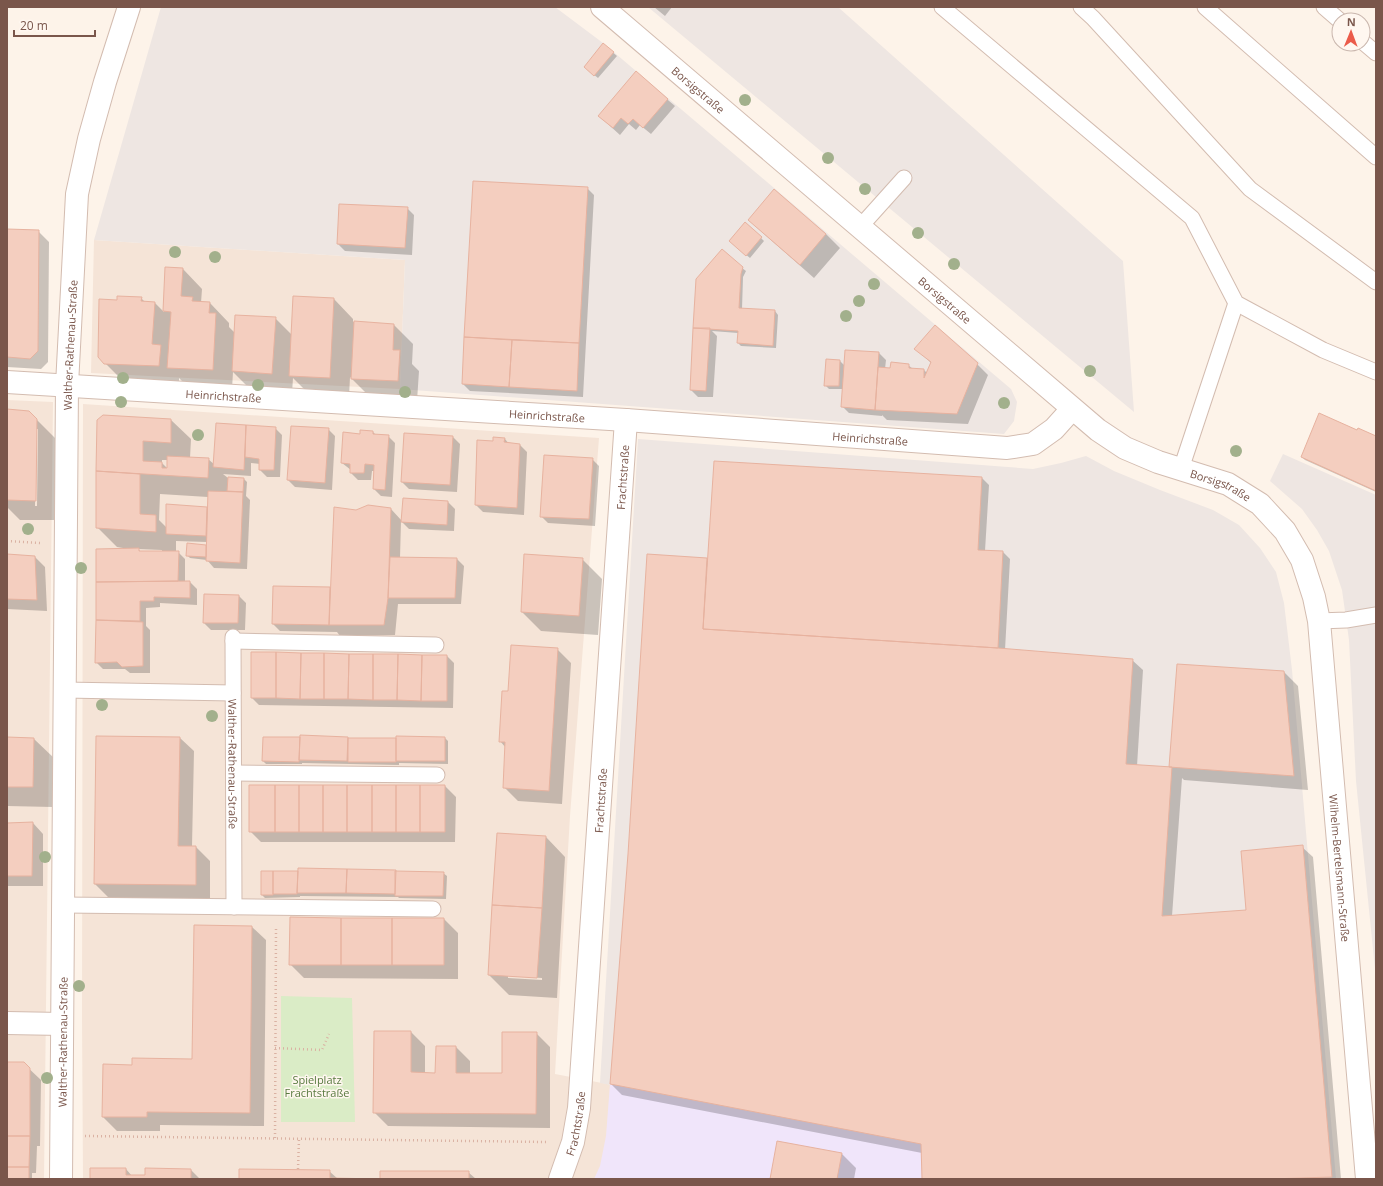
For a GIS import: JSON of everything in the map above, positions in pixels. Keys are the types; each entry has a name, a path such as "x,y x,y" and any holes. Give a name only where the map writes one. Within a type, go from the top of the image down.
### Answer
{"street":[{"name":"Walther-Rathenau-Straße","path":"61,1179 67,385 76,194 95,118 129,7"},
{"name":"Borsigstraße","path":"602,7 1098,430 1125,448 1158,462 1228,484 1260,504 1285,531 1302,560"},
{"name":"Heinrichstraße","path":"7,382 626,420 1006,448 1033,444 1054,429 1072,409"},
{"name":"Frachtstraße","path":"560,1179 573,1142 580,1100 626,420"},
{"name":"Wilhelm-Bertelsmann-Straße","path":"1302,560 1314,597 1319,621 1368,1179"},
{"path":"7,1023 62,1024"}],"lane":[{"path":"942,7 1192,218 1236,303 1323,350 1376,372"},
{"path":"1081,7 1093,18 1250,189 1376,282"},
{"path":"1205,7 1376,157"},
{"path":"860,228 904,178"},
{"path":"1181,469 1236,303"},
{"path":"1319,621 1346,620 1376,615"},
{"name":"Walther-Rathenau-Straße","path":"234,907 233,639 436,645"},
{"name":"Walther-Rathenau-Straße","path":"64,690 234,693"},
{"path":"234,773 437,775"},
{"path":"63,905 433,909"}],"path":[{"path":"7,541 65,544"},
{"path":"275,1138 276,908"},
{"path":"276,1048 322,1050 329,1034"},
{"path":"61,1135 573,1142"},
{"path":"298,1169 299,1138"}],"shaded area":[{"path":"161,7 555,7 603,43 1011,389 1017,402 1014,421 1004,434 400,389 405,260 94,240"},
{"path":"648,7 838,7 1123,261 1134,412"},
{"path":"94,240 405,260 400,389 91,373"},
{"path":"7,400 53,402 44,1179 7,1179"},
{"path":"83,404 599,438 570,816 555,1074 921,1144 922,1179 83,1179"},
{"path":"638,439 1033,469 1086,456 1114,471 1213,510 1239,525 1260,548 1276,572 1284,603 1292,670 1336,1179 922,1179 921,1144 600,1083"},
{"path":"1283,454 1376,495 1376,979 1356,781 1349,640 1342,590 1329,551 1317,530 1302,509 1270,481"},
{"path":"610,1084 921,1144 922,1179 594,1179 600,1166 606,1136"}],"green space":[{"name":"Spielplatz Frachtstraße","path":"281,996 352,998 355,1122 281,1122"}],"building":[{"path":"603,43 614,52 594,76 584,67"},
{"path":"636,71 668,99 643,128 633,119 628,124 621,118 613,128 598,116"},
{"path":"473,181 588,187 579,343 464,337"},
{"path":"774,189 826,234 800,265 748,220"},
{"path":"339,204 408,207 405,248 337,244"},
{"path":"745,222 762,237 746,256 729,241"},
{"path":"7,229 39,230 38,351 30,359 7,357"},
{"path":"722,249 743,267 741,274 739,308 775,310 773,346 737,343 738,331 693,328 696,279"},
{"path":"165,267 183,268 181,296 193,297 192,301 210,302 209,313 216,313 213,370 167,368 171,312 163,311"},
{"path":"117,296 142,297 141,301 155,302 152,344 161,345 159,366 104,364 98,357 99,299 117,300"},
{"path":"293,296 334,298 330,378 289,376"},
{"path":"235,315 276,317 272,374 232,371"},
{"path":"354,321 394,324 393,350 400,350 398,381 351,379"},
{"path":"935,325 978,363 957,414 875,410 878,367 890,368 891,362 909,364 909,368 924,369 924,378 931,362 914,349"},
{"path":"693,328 710,328 706,391 690,390"},
{"path":"464,337 512,340 509,387 462,384"},
{"path":"512,340 579,343 577,391 509,387"},
{"path":"845,350 879,352 875,410 841,407"},
{"path":"826,359 840,360 839,386 824,386"},
{"path":"7,409 29,411 37,419 36,501 7,500"},
{"path":"1319,413 1357,430 1358,428 1376,436 1376,491 1301,457"},
{"path":"103,415 171,419 171,443 143,441 143,461 162,462 162,468 167,468 167,456 209,458 208,478 96,471 97,420"},
{"path":"216,423 246,425 244,470 213,467"},
{"path":"246,425 276,427 274,470 259,470 259,459 245,457"},
{"path":"291,426 329,428 325,483 287,480"},
{"path":"360,430 373,431 373,434 389,435 385,490 373,489 374,465 365,464 364,473 350,473 350,464 341,463 343,432 360,434"},
{"path":"404,433 453,436 450,485 401,482"},
{"path":"493,437 505,438 504,442 520,444 517,508 475,505 477,440 493,441"},
{"path":"544,455 593,458 589,519 540,517"},
{"path":"714,461 982,477 978,550 1003,551 998,648 703,629"},
{"path":"96,471 140,474 140,514 156,515 156,532 96,528"},
{"path":"228,477 244,478 243,492 227,491"},
{"path":"208,491 243,492 240,563 206,561"},
{"path":"403,498 448,501 447,525 401,522"},
{"path":"166,504 207,507 206,536 166,534"},
{"path":"368,505 391,508 388,598 384,625 329,625 334,507 356,510"},
{"path":"187,543 206,545 206,557 186,556"},
{"path":"139,548 139,551 179,551 178,581 96,582 96,549"},
{"path":"7,554 35,556 37,600 7,599"},
{"path":"524,554 583,558 579,616 521,612"},
{"path":"647,554 707,558 703,629 998,648 1133,659 1126,764 1172,767 1162,916 1246,910 1241,851 1303,845 1332,1177 1269,1179 922,1179 921,1144 610,1084 628,854"},
{"path":"390,557 457,558 455,598 388,598"},
{"path":"190,581 190,598 154,597 154,601 140,601 140,621 96,620 96,582"},
{"path":"273,586 330,587 329,625 272,624"},
{"path":"204,594 239,595 238,623 203,623"},
{"path":"96,620 143,622 143,666 122,667 117,662 95,663"},
{"path":"511,645 558,648 549,791 503,788 505,742 499,742 502,691 508,691"},
{"path":"251,652 276,652 276,698 251,698"},
{"path":"276,652 301,653 300,699 276,698"},
{"path":"301,653 324,653 324,699 300,699"},
{"path":"324,653 349,654 348,699 324,699"},
{"path":"349,654 373,654 373,700 348,699"},
{"path":"373,654 398,654 397,700 373,700"},
{"path":"398,654 422,655 421,701 397,700"},
{"path":"422,655 447,655 447,701 421,701"},
{"path":"1177,664 1284,671 1294,776 1169,767"},
{"path":"300,735 348,737 347,761 299,760"},
{"path":"96,736 180,737 178,846 196,846 196,885 94,884"},
{"path":"396,736 445,737 445,761 396,761"},
{"path":"7,737 34,738 33,787 7,787"},
{"path":"263,737 300,737 299,762 262,761"},
{"path":"348,738 396,738 396,762 348,762"},
{"path":"249,785 275,785 275,832 249,832"},
{"path":"275,785 299,785 299,832 275,832"},
{"path":"299,785 323,785 323,832 299,832"},
{"path":"323,785 347,785 347,832 323,832"},
{"path":"347,785 372,785 372,832 347,832"},
{"path":"372,785 396,785 396,832 372,832"},
{"path":"396,785 420,785 420,832 396,832"},
{"path":"420,785 445,785 445,832 420,832"},
{"path":"33,822 32,876 7,876 7,823"},
{"path":"497,833 546,836 542,908 492,905"},
{"path":"298,868 347,869 346,893 297,893"},
{"path":"347,869 396,870 395,894 346,893"},
{"path":"261,871 273,871 273,895 261,895"},
{"path":"273,871 298,871 297,894 273,894"},
{"path":"395,871 444,872 443,896 395,896"},
{"path":"492,905 542,908 537,978 488,975"},
{"path":"290,917 341,918 341,965 289,965"},
{"path":"341,918 392,918 392,965 341,965"},
{"path":"392,918 444,918 444,965 392,965"},
{"path":"194,925 252,926 250,1113 147,1112 147,1117 102,1117 103,1064 132,1065 132,1058 192,1059"},
{"path":"374,1031 411,1031 411,1072 435,1073 436,1046 456,1046 456,1073 502,1073 502,1032 537,1032 536,1114 373,1113"},
{"path":"7,1062 24,1062 30,1068 30,1136 7,1136"},
{"path":"7,1136 30,1136 29,1167 7,1167"},
{"path":"777,1141 842,1153 837,1179 770,1179"},
{"path":"7,1167 29,1167 29,1179 7,1179"},
{"path":"90,1168 126,1168 126,1175 145,1175 145,1168 191,1169 191,1179 90,1179"},
{"path":"239,1169 330,1170 330,1178 380,1179 239,1179"},
{"path":"380,1171 469,1171 469,1179 380,1179"}]}
